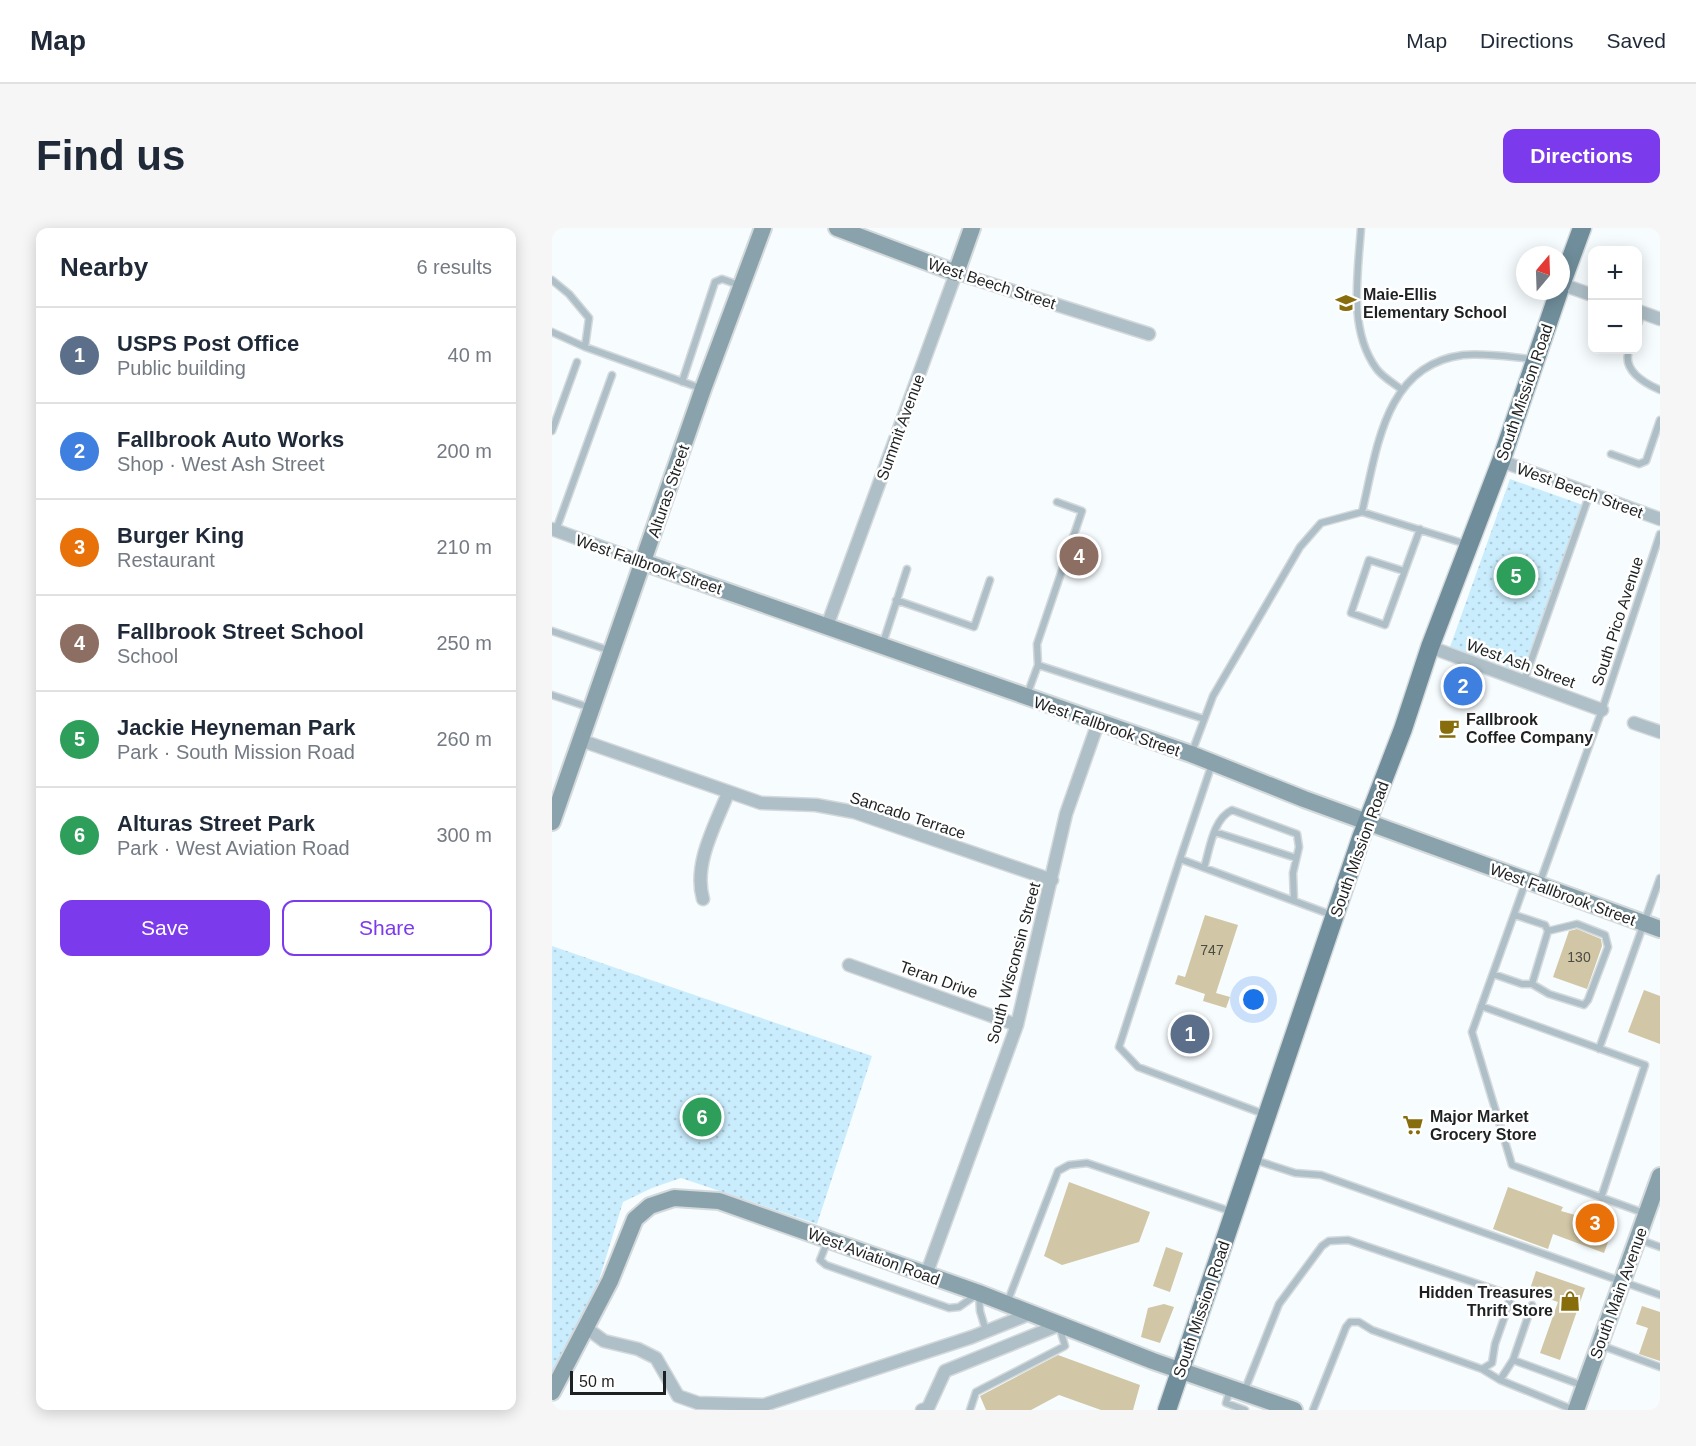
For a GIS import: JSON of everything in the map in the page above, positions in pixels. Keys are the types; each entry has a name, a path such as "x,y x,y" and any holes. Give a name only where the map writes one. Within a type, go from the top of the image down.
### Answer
{"main road":[{"path":"1570,261 1582,228"},
{"name":"South Mission Road","path":"1167,1410 1335,916 1403,729 1430,647 1501,461 1556,300"}],"street":[{"name":"Alturas Street","path":"552,822 703,389 763,228"},
{"name":"West Beech Street","path":"837,228 956,273 1149,334"},
{"name":"Summit Avenue","path":"827,626 972,228"},
{"path":"1570,288 1588,293"},
{"path":"1642,316 1660,319"},
{"name":"West Beech Street","path":"1501,461 1660,519"},
{"name":"West Fallbrook Street","path":"554,530 1026,698 1191,754 1368,823 1660,929"},
{"name":"West Ash Street","path":"1430,647 1602,710"},
{"name":"South Wisconsin Street","path":"926,1275 1017,1025 1066,814 1098,723"},
{"path":"1634,723 1660,732"},
{"name":"Sancado Terrace","path":"580,740 728,793 761,802 816,805 854,812 1052,880"},
{"path":"703,899 699,884 700,868 728,793"},
{"name":"Teran Drive","path":"849,965 1017,1025"},
{"name":"South Main Avenue","path":"1575,1410 1660,1176"},
{"name":"West Aviation Road","path":"552,1392 610,1281 635,1219 650,1206 674,1198 719,1201 1032,1313 1179,1371 1231,1398 1288,1409"},
{"path":"585,1327 604,1341 638,1349 656,1358 678,1396 699,1403 764,1405 986,1331 1032,1313"},
{"path":"922,1410 927,1408 945,1371 1059,1325"}],"lane":[{"path":"1361,228 1358,280 1362,343 1377,370 1401,389"},
{"path":"682,382 715,282 722,279 742,286"},
{"path":"552,280 569,294 589,318 585,347"},
{"path":"552,332 585,347 703,389"},
{"path":"1628,354 1627,362 1631,369 1643,382 1660,390"},
{"path":"1362,512 1383,425 1401,389 1431,366 1462,355 1535,360"},
{"path":"552,431 577,362"},
{"path":"554,530 612,375"},
{"path":"1611,454 1639,465 1646,460 1660,420"},
{"path":"1524,681 1590,493"},
{"path":"1026,698 1038,665 1037,644 1082,511 1057,502"},
{"path":"1191,754 1213,696 1300,548 1321,523 1362,512 1470,545"},
{"path":"1404,571 1369,560 1351,613 1385,625 1420,529"},
{"name":"South Pico Avenue","path":"1601,1198 1512,1165 1472,1032 1515,915 1533,883 1602,710 1660,534"},
{"path":"882,646 907,569"},
{"path":"896,600 974,627 990,580"},
{"path":"552,631 611,651"},
{"path":"1038,665 1204,719"},
{"path":"552,695 592,708"},
{"path":"1212,763 1119,1047 1138,1067 1267,1114"},
{"path":"1204,868 1222,814 1232,810 1297,834 1293,873 1294,901"},
{"path":"1215,832 1296,858"},
{"path":"1180,859 1335,916"},
{"path":"1599,1049 1642,923 1660,878"},
{"path":"1515,915 1545,925 1548,931 1532,984"},
{"path":"1493,974 1522,984 1532,984 1550,994 1584,1005 1608,947 1608,939 1597,930 1577,924 1548,931"},
{"path":"1481,1006 1645,1065 1601,1198 1646,1214"},
{"path":"1252,1159 1295,1173 1321,1175 1660,1295"},
{"path":"1006,1304 1058,1171 1069,1165 1087,1163 1234,1212"},
{"path":"1637,1239 1660,1247"},
{"path":"828,1240 820,1260 826,1265 950,1308 959,1307 979,1293"},
{"path":"1245,1410 1231,1398 1279,1304 1322,1246 1329,1241 1348,1240 1505,1293 1512,1306 1508,1307 1495,1344 1492,1362 1482,1369"},
{"path":"979,1293 980,1311 986,1331"},
{"path":"1500,1380 1513,1360 1532,1305"},
{"path":"1313,1410 1346,1327 1350,1322 1359,1322 1372,1330 1482,1369 1500,1380 1575,1410"},
{"path":"970,1410 976,1392 1065,1346 1059,1325"},
{"path":"1599,1345 1660,1367"},
{"path":"1513,1360 1584,1387"}],"shaded area":[{"path":"1510,479 1583,505 1523,673 1450,647"},
{"path":"552,946 872,1056 817,1224 681,1178 652,1188 623,1202 596,1290 552,1372"}],"building":[{"path":"1205,915 1238,925 1216,993 1230,997 1226,1008 1203,1001 1205,994 1175,984 1178,975 1185,977"},
{"path":"1577,929 1601,939 1602,946 1587,989 1553,977 1569,931"},
{"path":"1644,990 1660,996 1660,1044 1628,1032"},
{"path":"1069,1182 1150,1212 1139,1242 1062,1265 1044,1256"},
{"path":"1508,1187 1563,1207 1561,1211 1600,1222 1598,1226 1612,1231 1604,1253 1553,1234 1548,1249 1493,1229"},
{"path":"1166,1247 1183,1253 1170,1292 1153,1286"},
{"path":"1536,1271 1585,1288 1560,1360 1540,1353 1558,1302 1529,1292"},
{"path":"1164,1304 1174,1307 1160,1343 1141,1337 1148,1308"},
{"path":"1642,1306 1660,1312 1660,1361 1639,1354 1648,1328 1636,1324"},
{"path":"1058,1355 1140,1385 1133,1410 1101,1410 1059,1395 1031,1410 986,1410 980,1396"}],"place":[{"name":"Maie-Ellis Elementary School","path":"1346,303"},
{"name":"Fallbrook Street School","path":"1079,556"},
{"name":"Jackie Heyneman Park","path":"1516,576"},
{"name":"Fallbrook Auto Works","path":"1463,686"},
{"name":"Fallbrook Coffee Company","path":"1449,728"},
{"name":"USPS Post Office","path":"1190,1034"},
{"name":"Alturas Street Park","path":"702,1117"},
{"name":"Major Market Grocery Store","path":"1413,1125"},
{"name":"Burger King","path":"1595,1223"},
{"name":"Hidden Treasures Thrift Store","path":"1570,1301"}]}
